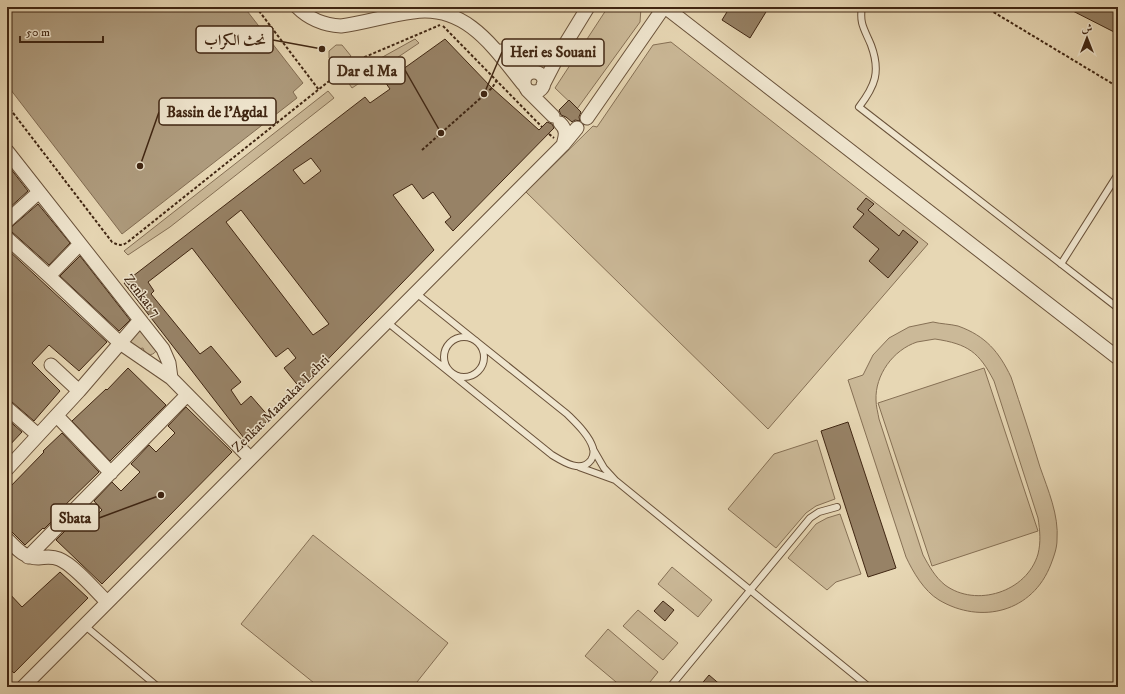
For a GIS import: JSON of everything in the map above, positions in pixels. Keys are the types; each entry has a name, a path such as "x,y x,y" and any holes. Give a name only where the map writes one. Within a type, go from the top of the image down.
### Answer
{"street":[{"path":"297,7 309,17 319,22 341,26 413,12 439,11 460,18 491,44 525,87 566,131 563,144"},
{"path":"525,87 533,92 539,91 558,56 588,7"},
{"path":"587,118 665,7 1118,358"},
{"path":"491,44 542,76 544,79 543,85"},
{"path":"525,87 525,75 535,72 558,56"},
{"name":"Zenkat Maarakat Lehri","path":"22,687 416,293 577,128"},
{"name":"Zenkat 7","path":"7,151 163,349 171,378 250,458"},
{"path":"7,221 39,192"},
{"path":"7,238 120,343 171,378"},
{"path":"49,276 80,244"},
{"path":"7,469 80,392 140,320"},
{"path":"51,365 80,392"},
{"path":"28,557 187,395"},
{"path":"7,408 38,435"},
{"path":"57,416 111,473"},
{"path":"7,539 28,557 51,557 61,559 107,602"}],"lane":[{"path":"862,7 861,16 863,30 871,44 875,59 876,76 870,92 859,108 1118,308"},
{"path":"1061,264 1118,174"},
{"path":"416,293 476,342 484,353 482,367 471,376 464,378 451,373 447,368 443,356 448,344 452,340 465,337 471,338 476,342 567,414 583,431 604,468 615,480 869,687"},
{"path":"387,322 552,455 573,466 615,480"},
{"path":"573,466 583,466 590,460 593,452 592,447"},
{"path":"670,687 810,518 819,512 837,507"},
{"path":"84,625 113,651 158,687"}],"path":[{"path":"256,7 319,90"},
{"path":"985,7 1118,87"},
{"path":"7,105 112,242 117,245 121,245 129,241 353,62 442,24 542,127"},
{"path":"422,150 492,88 497,80"}],"shaded area":[{"path":"7,7 244,7 303,83 293,92 297,98 122,234 7,85"},
{"path":"608,7 639,7 641,8 640,22 577,109 555,88"},
{"path":"415,39 419,43 352,88 345,78 360,68 361,69"},
{"path":"671,42 928,244 768,429 526,192 593,126 597,127 653,45"},
{"path":"336,45 342,45 351,56 337,67 329,58 329,51"},
{"path":"328,91 334,98 170,227 128,255 124,251"},
{"path":"933,322 958,326 968,330 984,340 1002,360 1011,377 1030,433 1055,512 1057,531 1056,549 1043,580 1032,593 1019,603 1004,609 988,612 972,612 955,608 939,600 928,592 906,557 848,380 863,375 873,355 889,338 909,327","holes":["935,339 946,341 971,351 989,371 994,381 1038,518 1040,545 1032,567 1023,578 1012,587 985,595 971,595 957,592 945,585 935,575 923,555 879,419 877,407 876,391 882,373 893,357 900,351 917,342"]},
{"path":"141,330 156,351 151,355 147,354 143,348 138,349 130,344 130,334"},
{"path":"984,368 1038,531 932,566 878,403"},
{"path":"817,440 835,499 816,506 806,513 776,548 728,509 774,454"},
{"path":"840,514 861,574 836,582 827,590 788,558 816,524 827,518"},
{"path":"313,535 448,643 413,687 319,687 241,624"},
{"path":"672,567 712,600 698,617 658,584"},
{"path":"638,610 678,643 663,660 623,626"},
{"path":"608,629 658,672 646,687 622,687 585,656"}],"building":[{"path":"730,7 769,7 750,38 722,20"},
{"path":"1065,7 1118,7 1118,34"},
{"path":"445,39 492,88 539,130 547,122 552,124 554,128 453,231 445,222 451,217 433,192 423,199 412,184 393,195 434,250 300,388 284,368 296,358 288,348 276,357 192,248 148,282 154,291 151,294 200,354 211,346 241,382 231,390 241,405 251,396 270,418 247,442 124,283 365,97 370,103 390,89 385,82","holes":["311,158 321,171 304,184 293,170","241,210 329,324 313,335 226,222"]},
{"path":"569,100 581,112 579,117 580,121 575,120 572,122 561,115 559,110"},
{"path":"7,164 28,191 7,210"},
{"path":"866,198 874,204 868,210 899,236 903,230 918,242 888,278 869,261 879,249 853,227 864,214 857,209"},
{"path":"38,204 70,243 49,265 8,230"},
{"path":"7,249 107,342 79,371 49,345 32,363 60,391 34,421 12,402 7,400 7,331 12,326 7,322"},
{"path":"80,256 130,320 119,331 60,276"},
{"path":"128,368 166,405 110,461 72,421 106,389 107,390"},
{"path":"186,407 232,452 102,584 56,540 76,520 84,528 102,510 94,501 112,482 121,491 140,472 131,464 149,445 156,452 175,433 168,426"},
{"path":"7,419 22,432 7,448"},
{"path":"848,422 896,568 868,577 821,431"},
{"path":"62,433 99,472 60,510 61,512 44,529 43,528 25,545 7,527 7,490"},
{"path":"60,572 88,598 14,673 7,667 7,591 22,607"},
{"path":"663,601 674,610 665,621 654,611"},
{"path":"709,675 723,687 699,687"}],"place":[{"name":"نحث الكراب","path":"322,49"},
{"name":"Heri es Souani","path":"484,94"},
{"name":"Dar el Ma","path":"441,133"},
{"name":"Bassin de l'Agdal","path":"140,166"},
{"name":"Sbata","path":"161,495"}]}
